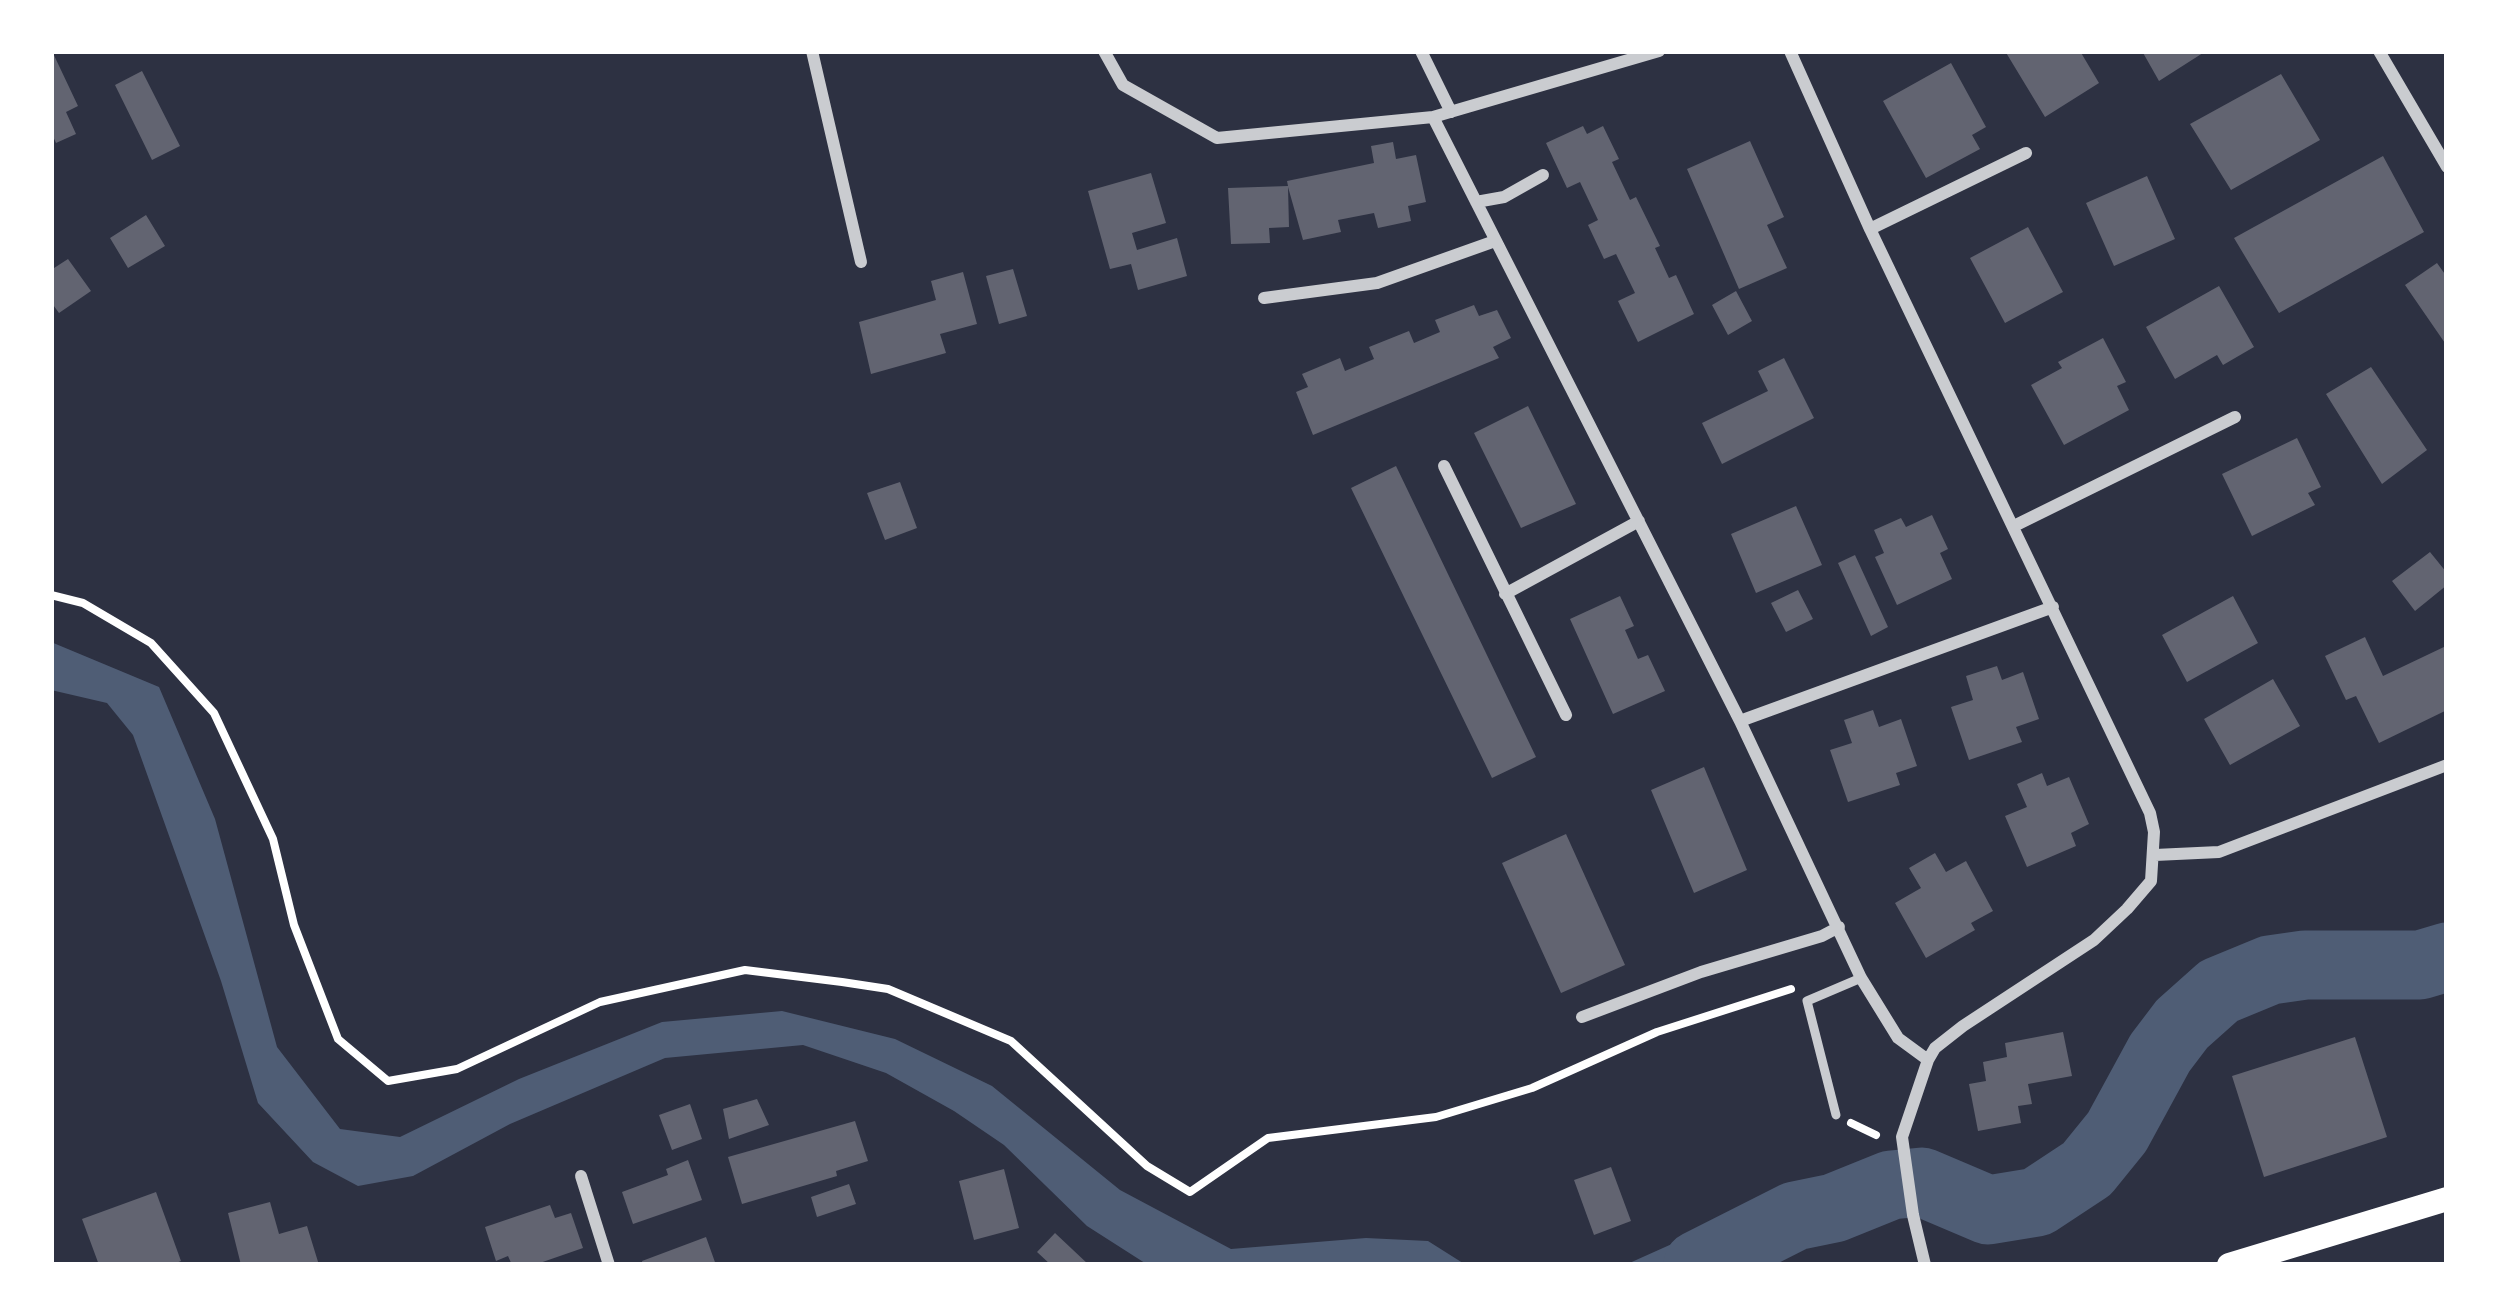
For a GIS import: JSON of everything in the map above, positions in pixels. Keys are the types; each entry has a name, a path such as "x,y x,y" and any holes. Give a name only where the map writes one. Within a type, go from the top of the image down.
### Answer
{"main road":[{"path":"2230,1265 2447,1198"}],"street":[{"path":"812,51 861,262"},
{"path":"1104,51 1123,85 1217,138 1433,117 1659,51"},
{"path":"1421,51 1451,112"},
{"path":"1790,51 1870,229 2150,813 2155,855 2151,880 2094,940 1963,1026 1935,1048 1928,1060 1902,1137 1924,1265"},
{"path":"2379,51 2447,167"},
{"path":"1433,117 1739,721 1861,978 1898,1038 1928,1060"},
{"path":"1870,229 2026,153"},
{"path":"1476,202 1504,197 1543,175"},
{"path":"1264,298 1377,283 1495,241"},
{"path":"2014,526 2235,417"},
{"path":"1444,466 1566,715"},
{"path":"1505,594 1639,521"},
{"path":"1739,721 2053,608"},
{"path":"2155,855 2219,852 2447,765"},
{"path":"1582,1017 1839,927"},
{"path":"581,1176 609,1265"}],"lane":[{"path":"1835,1115 1807,1001 1861,978"}],"path":[{"path":"51,595 83,603 152,643 214,713 273,838 294,925 338,1039 388,1081 457,1069 600,1002 745,970 888,988 1011,1041 1147,1166 1190,1192 1268,1138 1436,1117 1532,1088 1657,1032 1795,988"}],"water":[{"path":"51,642 159,687 215,819 277,1047 340,1129 400,1137 519,1079 662,1022 782,1011 895,1039 992,1086 1120,1190 1231,1249 1366,1238 1428,1241 1466,1265 1148,1265 1087,1226 1004,1145 954,1111 886,1073 803,1045 665,1058 510,1124 413,1176 358,1186 313,1162 258,1103 221,981 133,735 107,703 51,690"},
{"path":"1878,1160 1891,1185 1894,1212 1802,1232 1725,1265 1625,1265 1828,1174"}],"building":[{"path":"52,51 78,106 66,112 76,134 56,143 51,132"},
{"path":"2005,51 2080,51 2099,83 2045,117"},
{"path":"2142,51 2206,51 2159,81"},
{"path":"1951,63 1986,127 1972,135 1980,149 1926,178 1883,101"},
{"path":"142,71 180,146 152,160 115,85"},
{"path":"2281,74 2320,140 2231,190 2190,124"},
{"path":"1583,126 1587,134 1603,126 1619,159 1612,162 1630,200 1636,197 1660,246 1655,248 1669,278 1676,275 1694,314 1638,342 1618,301 1635,293 1616,254 1604,259 1588,225 1598,220 1580,182 1567,188 1546,143"},
{"path":"1750,141 1784,217 1767,225 1787,268 1739,289 1687,169"},
{"path":"1393,142 1396,159 1416,155 1426,202 1408,206 1411,221 1378,228 1374,213 1338,220 1341,232 1303,240 1288,187 1289,227 1269,228 1270,243 1231,244 1228,188 1288,186 1287,181 1374,163 1371,146"},
{"path":"2383,156 2424,232 2279,313 2234,238"},
{"path":"1151,173 1166,223 1132,233 1137,250 1177,238 1187,276 1138,290 1131,264 1110,269 1088,191"},
{"path":"2147,176 2175,239 2114,266 2086,203"},
{"path":"146,215 165,246 128,268 110,238"},
{"path":"2028,227 2063,292 2005,323 1970,258"},
{"path":"68,259 91,291 59,313 51,302 51,270"},
{"path":"2437,263 2447,277 2447,346 2405,285"},
{"path":"1013,269 1027,316 999,324 986,276"},
{"path":"963,272 977,324 940,334 946,353 871,374 859,322 936,300 931,281"},
{"path":"2219,286 2254,347 2223,365 2217,355 2175,379 2146,327"},
{"path":"1736,291 1752,321 1728,335 1712,305"},
{"path":"1474,305 1479,316 1497,310 1511,338 1493,347 1499,358 1313,435 1296,392 1308,387 1302,374 1340,358 1345,371 1374,359 1369,347 1409,331 1414,343 1440,332 1435,320"},
{"path":"2103,338 2126,382 2117,386 2129,410 2064,445 2031,385 2062,368 2058,362"},
{"path":"1784,358 1814,418 1722,464 1702,423 1768,391 1758,371"},
{"path":"2371,367 2427,450 2382,484 2326,394"},
{"path":"1528,406 1576,504 1521,528 1474,433"},
{"path":"2297,438 2321,487 2308,493 2315,505 2252,536 2222,474"},
{"path":"1396,466 1536,757 1492,778 1351,488"},
{"path":"900,482 917,528 885,540 867,493"},
{"path":"1796,506 1822,565 1756,593 1731,534"},
{"path":"1932,515 1948,549 1940,553 1952,579 1897,605 1875,557 1884,553 1874,530 1901,518 1906,527"},
{"path":"2430,552 2447,573 2447,585 2415,611 2392,581"},
{"path":"1855,555 1888,627 1871,636 1838,563"},
{"path":"1798,590 1813,619 1786,632 1771,603"},
{"path":"1620,596 1634,626 1625,630 1638,659 1648,655 1665,691 1613,714 1570,619"},
{"path":"2233,596 2258,643 2187,682 2162,635"},
{"path":"2365,637 2383,676 2446,646 2447,710 2379,743 2356,696 2346,700 2325,656"},
{"path":"1997,666 2002,680 2023,672 2039,719 2016,727 2022,742 1969,760 1951,707 1973,700 1966,676"},
{"path":"2273,679 2300,726 2230,765 2204,719"},
{"path":"1873,710 1879,727 1901,719 1917,766 1896,773 1900,785 1848,802 1830,750 1852,743 1844,720"},
{"path":"1704,767 1747,870 1694,893 1651,790"},
{"path":"2042,773 2047,786 2069,777 2089,824 2071,833 2076,846 2027,867 2005,816 2027,807 2017,784"},
{"path":"1566,834 1625,965 1561,993 1502,863"},
{"path":"1935,853 1946,872 1966,861 1993,911 1971,923 1975,930 1926,958 1895,903 1921,888 1909,868"},
{"path":"2063,1032 2072,1076 2028,1084 2032,1104 2018,1106 2021,1123 1978,1131 1969,1084 1986,1081 1983,1062 2007,1057 2005,1043"},
{"path":"2355,1037 2387,1137 2264,1177 2232,1076"},
{"path":"757,1099 769,1125 729,1139 723,1109"},
{"path":"690,1104 702,1139 672,1150 659,1115"},
{"path":"855,1121 868,1161 836,1171 837,1176 742,1204 728,1157"},
{"path":"688,1160 702,1200 633,1224 622,1192 668,1175 666,1169"},
{"path":"1611,1167 1631,1221 1594,1235 1574,1180"},
{"path":"1004,1169 1019,1228 974,1240 959,1181"},
{"path":"849,1184 856,1204 817,1217 811,1197"},
{"path":"156,1192 181,1261 99,1265 82,1219"},
{"path":"270,1202 279,1234 307,1226 319,1265 241,1265 228,1213"},
{"path":"550,1205 555,1218 571,1213 583,1248 534,1265 512,1265 508,1256 496,1261 485,1227"},
{"path":"1055,1233 1089,1265 1051,1265 1037,1252"},
{"path":"706,1237 716,1265 643,1265 642,1261"}],"waterway":[{"path":"1698,1265 1795,1216 1834,1208 1891,1185 1922,1182 1988,1210 2037,1202 2087,1169 2117,1132 2160,1053 2182,1024 2219,991 2270,970 2305,965 2420,965 2447,957"}]}
